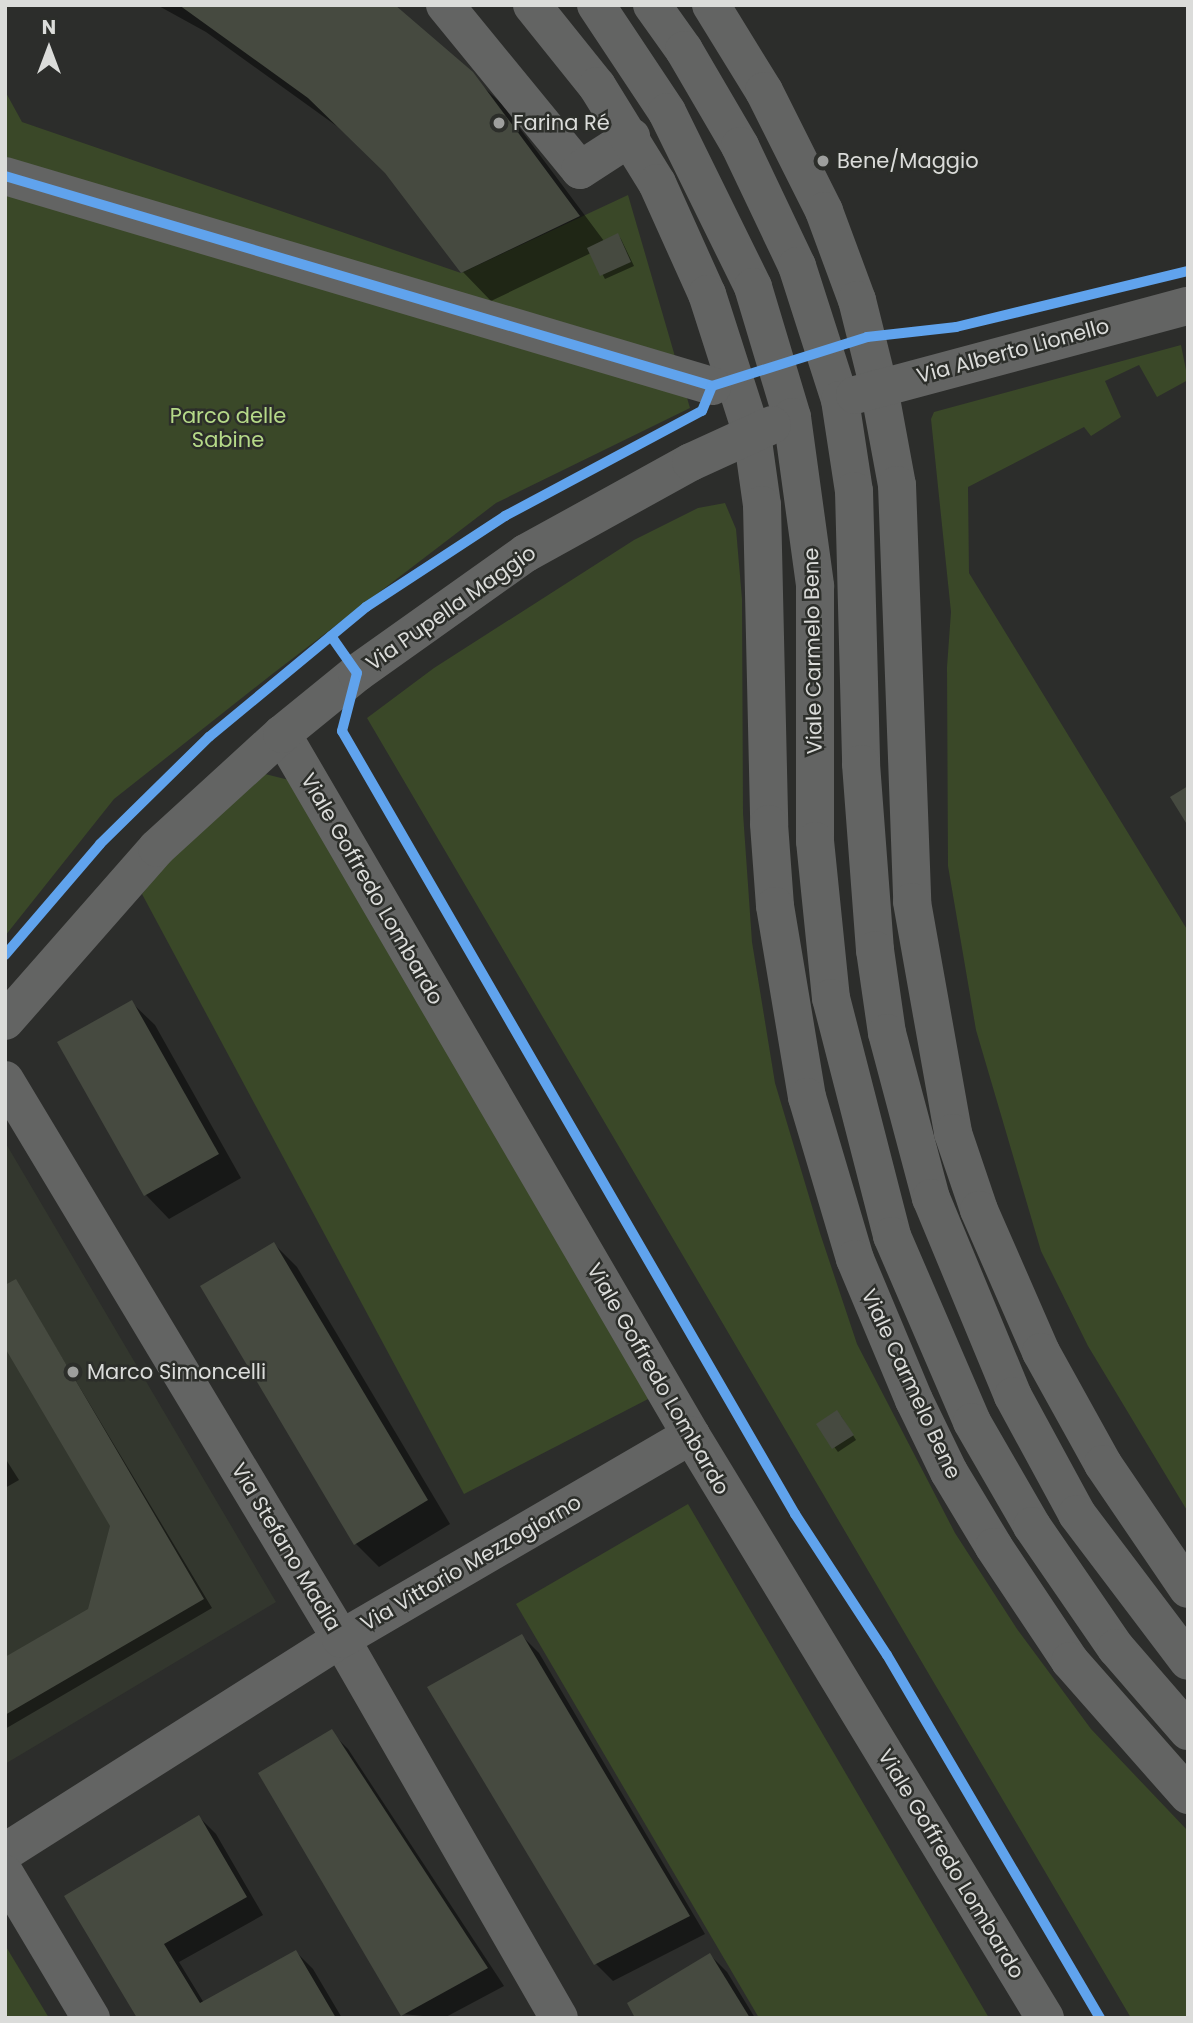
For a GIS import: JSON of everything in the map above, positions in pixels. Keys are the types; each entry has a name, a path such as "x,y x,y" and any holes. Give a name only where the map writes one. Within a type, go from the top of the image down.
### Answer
{"street":[{"path":"445,5 523,95 580,170 631,137"},
{"name":"Viale Carmelo Bene","path":"532,5 597,86 631,137 685,240 708,295 752,434 762,505 769,824 775,906 792,1019 826,1169 855,1259 914,1400 949,1472 1070,1661 1188,1795"},
{"name":"Viale Carmelo Bene","path":"596,5 667,112 753,286 792,418 815,586 815,841 827,966 846,1063 892,1236 972,1422 1032,1527 1089,1612 1188,1731"},
{"path":"652,5 684,50 746,158 797,266 840,400 854,491 861,776 875,950 887,1032 931,1198 968,1297 1013,1396 1077,1514 1188,1661"},
{"path":"710,5 771,103 824,211 858,300 879,388 897,485 912,902 941,1076 979,1210 1065,1397 1103,1464 1188,1589"},
{"path":"5,176 712,386"},
{"name":"Via Alberto Lionello","path":"840,400 1188,306"},
{"name":"Via Pupella Maggio","path":"5,1021 148,857 282,734 419,626 515,560 668,474 752,434 840,400"},
{"name":"Viale Goffredo Lombardo","path":"282,734 691,1435 1045,2018"},
{"path":"875,950 912,902"},
{"name":"Viale Carmelo Bene","path":"775,906 827,966"},
{"name":"Via Stefano Madia","path":"5,1080 341,1639 544,2013"},
{"name":"Via Vittorio Mezzogiorno","path":"5,1852 341,1639 691,1435"},
{"path":"5,1874 91,2018"}],"shaded area":[{"name":"Marco Simoncelli","path":"5,1142 276,1602 5,1764"}],"green space":[{"name":"Parco delle Sabine","path":"5,91 22,122 461,273 628,195 690,408 496,503 271,675 114,799 5,936"},
{"path":"1181,345 1188,380 1157,397 1139,365 1105,381 1121,417 1091,436 1084,427 968,487 969,573 1188,931 1188,1512 1088,1346 1041,1251 976,1030 948,866 947,667 951,612 931,419 934,412"},
{"path":"725,503 736,529 742,599 743,813 752,942 775,1083 820,1233 857,1344 955,1533 1017,1629 1091,1729 1188,1831 1188,2018 1131,2018 367,718 434,668 634,540 698,508"},
{"path":"265,774 289,780 652,1397 464,1494 142,894 173,855"},
{"path":"688,1504 989,2018 759,2018 516,1604"},
{"path":"5,1945 49,2018 5,2018"}],"building":[{"path":"179,5 395,5 473,72 580,216 461,273 385,173 308,98"},
{"path":"618,233 631,262 600,276 587,248"},
{"path":"1188,786 1188,826 1170,797"},
{"path":"132,1000 219,1154 144,1196 57,1042"},
{"path":"274,1242 428,1500 354,1545 200,1286"},
{"path":"16,1279 204,1599 5,1715 5,1657 88,1609 110,1526 5,1348 5,1285"},
{"path":"837,1410 854,1435 832,1449 816,1424"},
{"path":"522,1634 690,1916 594,1965 427,1687"},
{"path":"332,1729 488,1968 401,2016 258,1773"},
{"path":"199,1815 247,1897 164,1944 200,2003 296,1950 336,2018 137,2018 64,1896"},
{"path":"710,1953 750,2018 635,2018 627,2003"}],"cycle path":[{"path":"5,176 712,386"},
{"path":"5,955 100,844 209,737 366,607 505,516 702,411 712,386 867,337 956,327 1188,271"},
{"path":"331,636 357,673 342,731 795,1514 887,1655 1100,2018"}],"place":[{"name":"Farina Ré","path":"499,123"},
{"name":"Bene/Maggio","path":"823,161"},
{"name":"Marco Simoncelli","path":"73,1372"}]}
